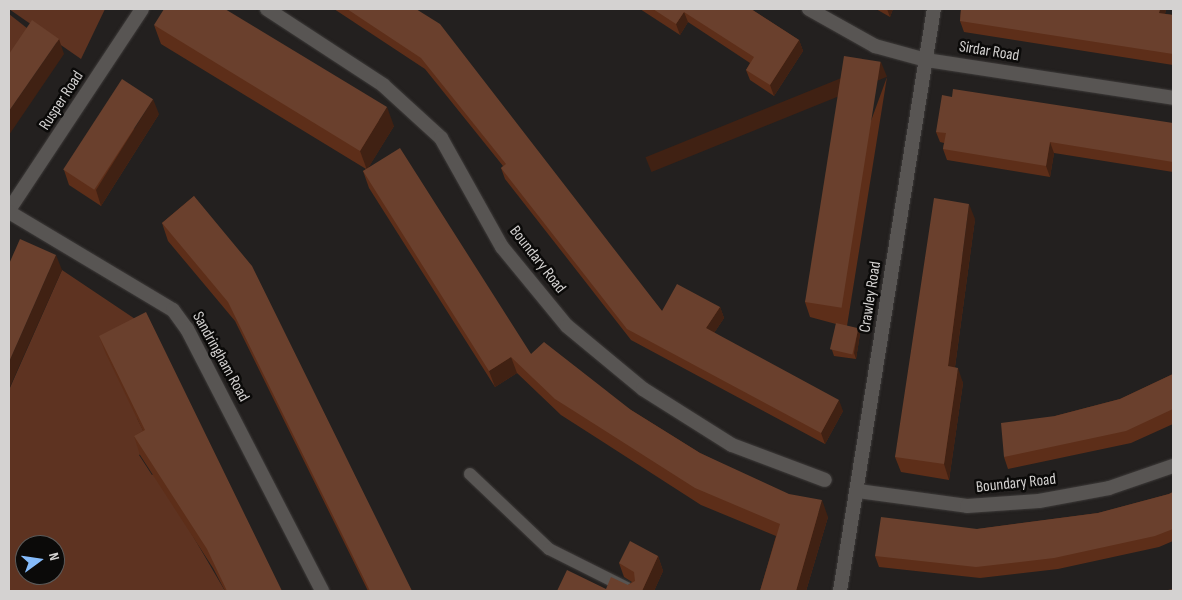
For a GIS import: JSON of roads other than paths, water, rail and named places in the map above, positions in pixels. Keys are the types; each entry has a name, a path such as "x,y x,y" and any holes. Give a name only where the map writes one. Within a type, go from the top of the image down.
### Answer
{"street":[{"name":"Rusper Road","path":"9,211 142,9"},
{"name":"Boundary Road","path":"267,9 383,85 441,138 502,247 567,326 643,389 732,445 825,480"},
{"name":"Sirdar Road","path":"809,9 875,46 926,60 1173,98"},
{"name":"Crawley Road","path":"840,591 858,491 934,9"},
{"name":"Sandringham Road","path":"9,211 173,310 188,329 322,591"},
{"name":"Boundary Road","path":"858,491 967,506 1039,501 1109,488 1173,466"}],"lane":[{"path":"470,474 550,550 633,591"}]}
